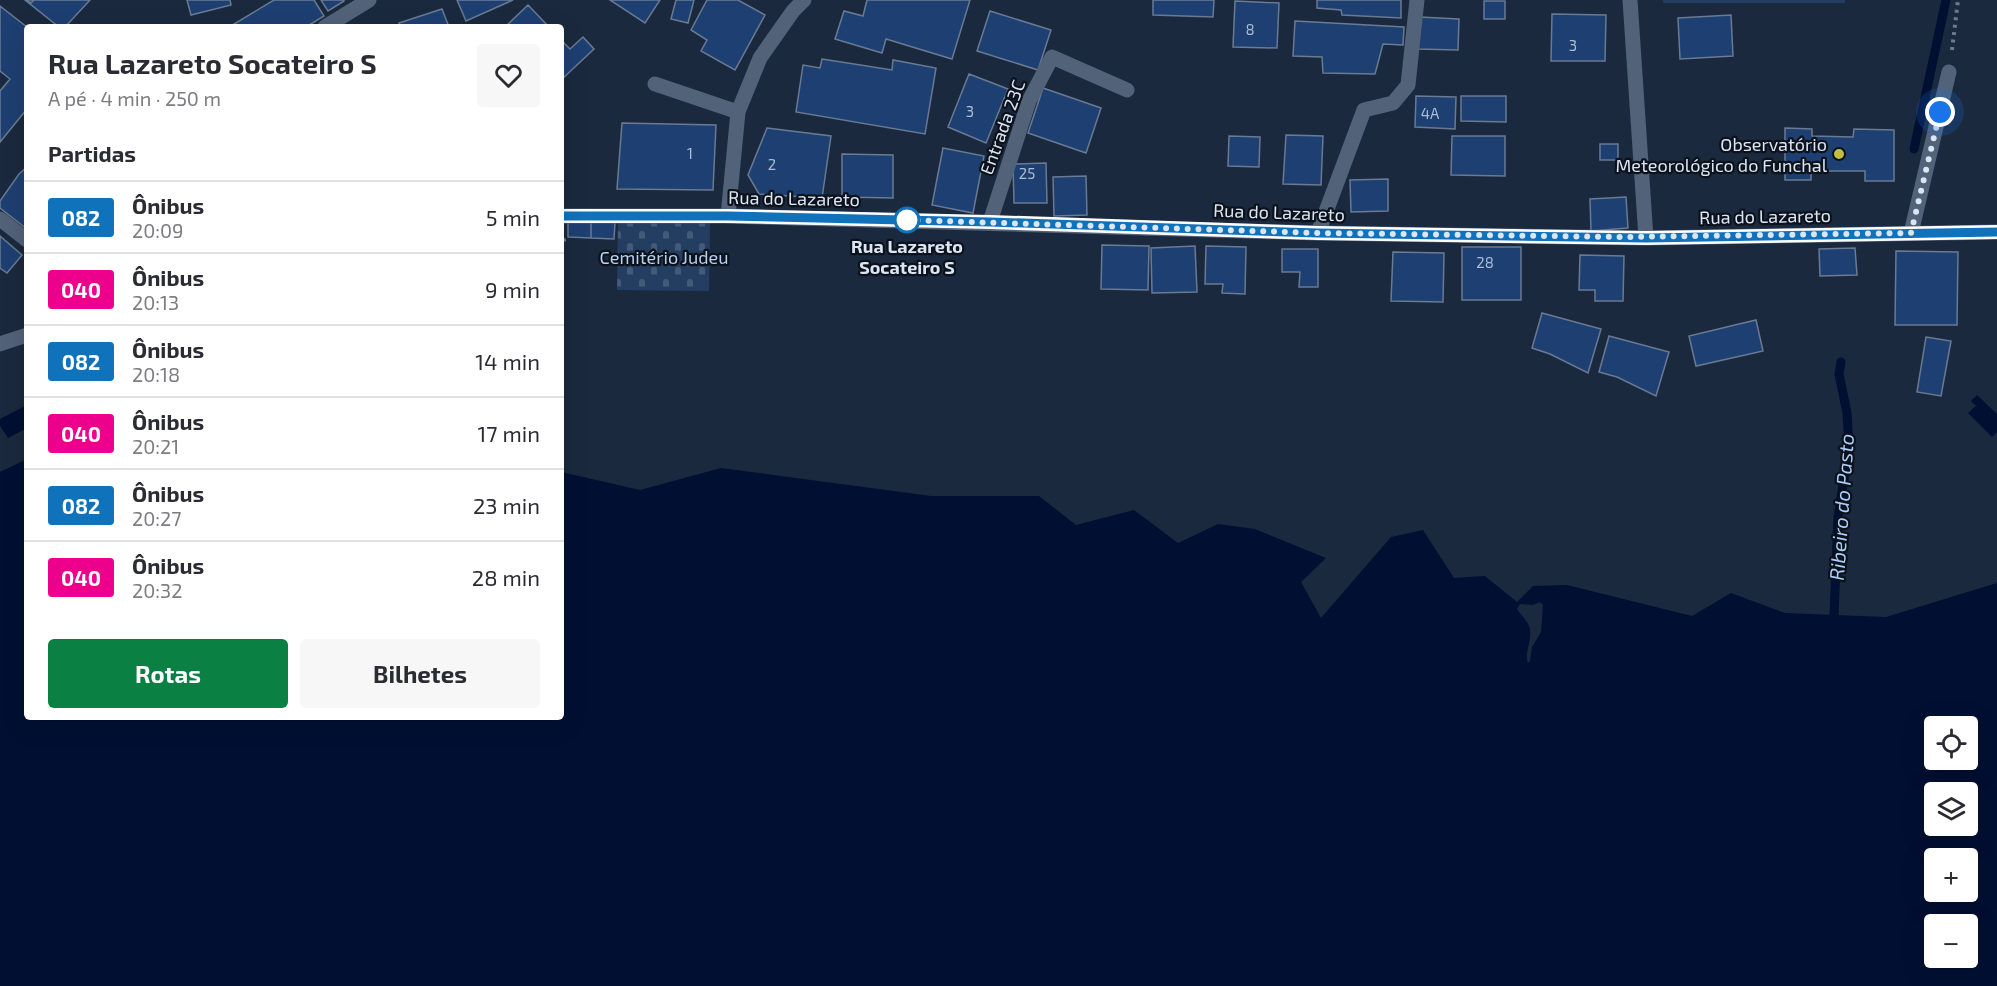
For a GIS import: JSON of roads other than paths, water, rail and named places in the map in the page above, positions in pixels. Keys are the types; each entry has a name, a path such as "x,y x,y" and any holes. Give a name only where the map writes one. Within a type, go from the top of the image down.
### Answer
{"street":[{"path":"330,24 369,0"},
{"path":"728,216 738,112 760,58 793,10 804,0"},
{"path":"1318,233 1364,110 1393,103 1408,85 1417,0"},
{"path":"1630,0 1646,238"},
{"name":"Entrada 23C","path":"990,222 1029,101 1052,57 1127,90"},
{"path":"1911,233 1949,72"},
{"path":"655,84 738,112"},
{"name":"Rua do Lazareto","path":"564,216 728,216 1318,233 1646,238 1997,232"},
{"path":"0,219 24,238"},
{"path":"0,344 24,337"}],"waterway":[{"name":"Ribeiro do Pasto","path":"1914,149 1946,0"},
{"name":"Ribeiro do Pasto","path":"1834,615 1838,517 1849,447 1847,413 1839,374 1841,362"}],"place":[{"name":"Observatório Meteorológico do Funchal","path":"1839,154"},
{"name":"Rua Lazareto Socateiro S","path":"907,220"}],"park label":[{"name":"Cemitério Judeu","path":"664,257"}]}
